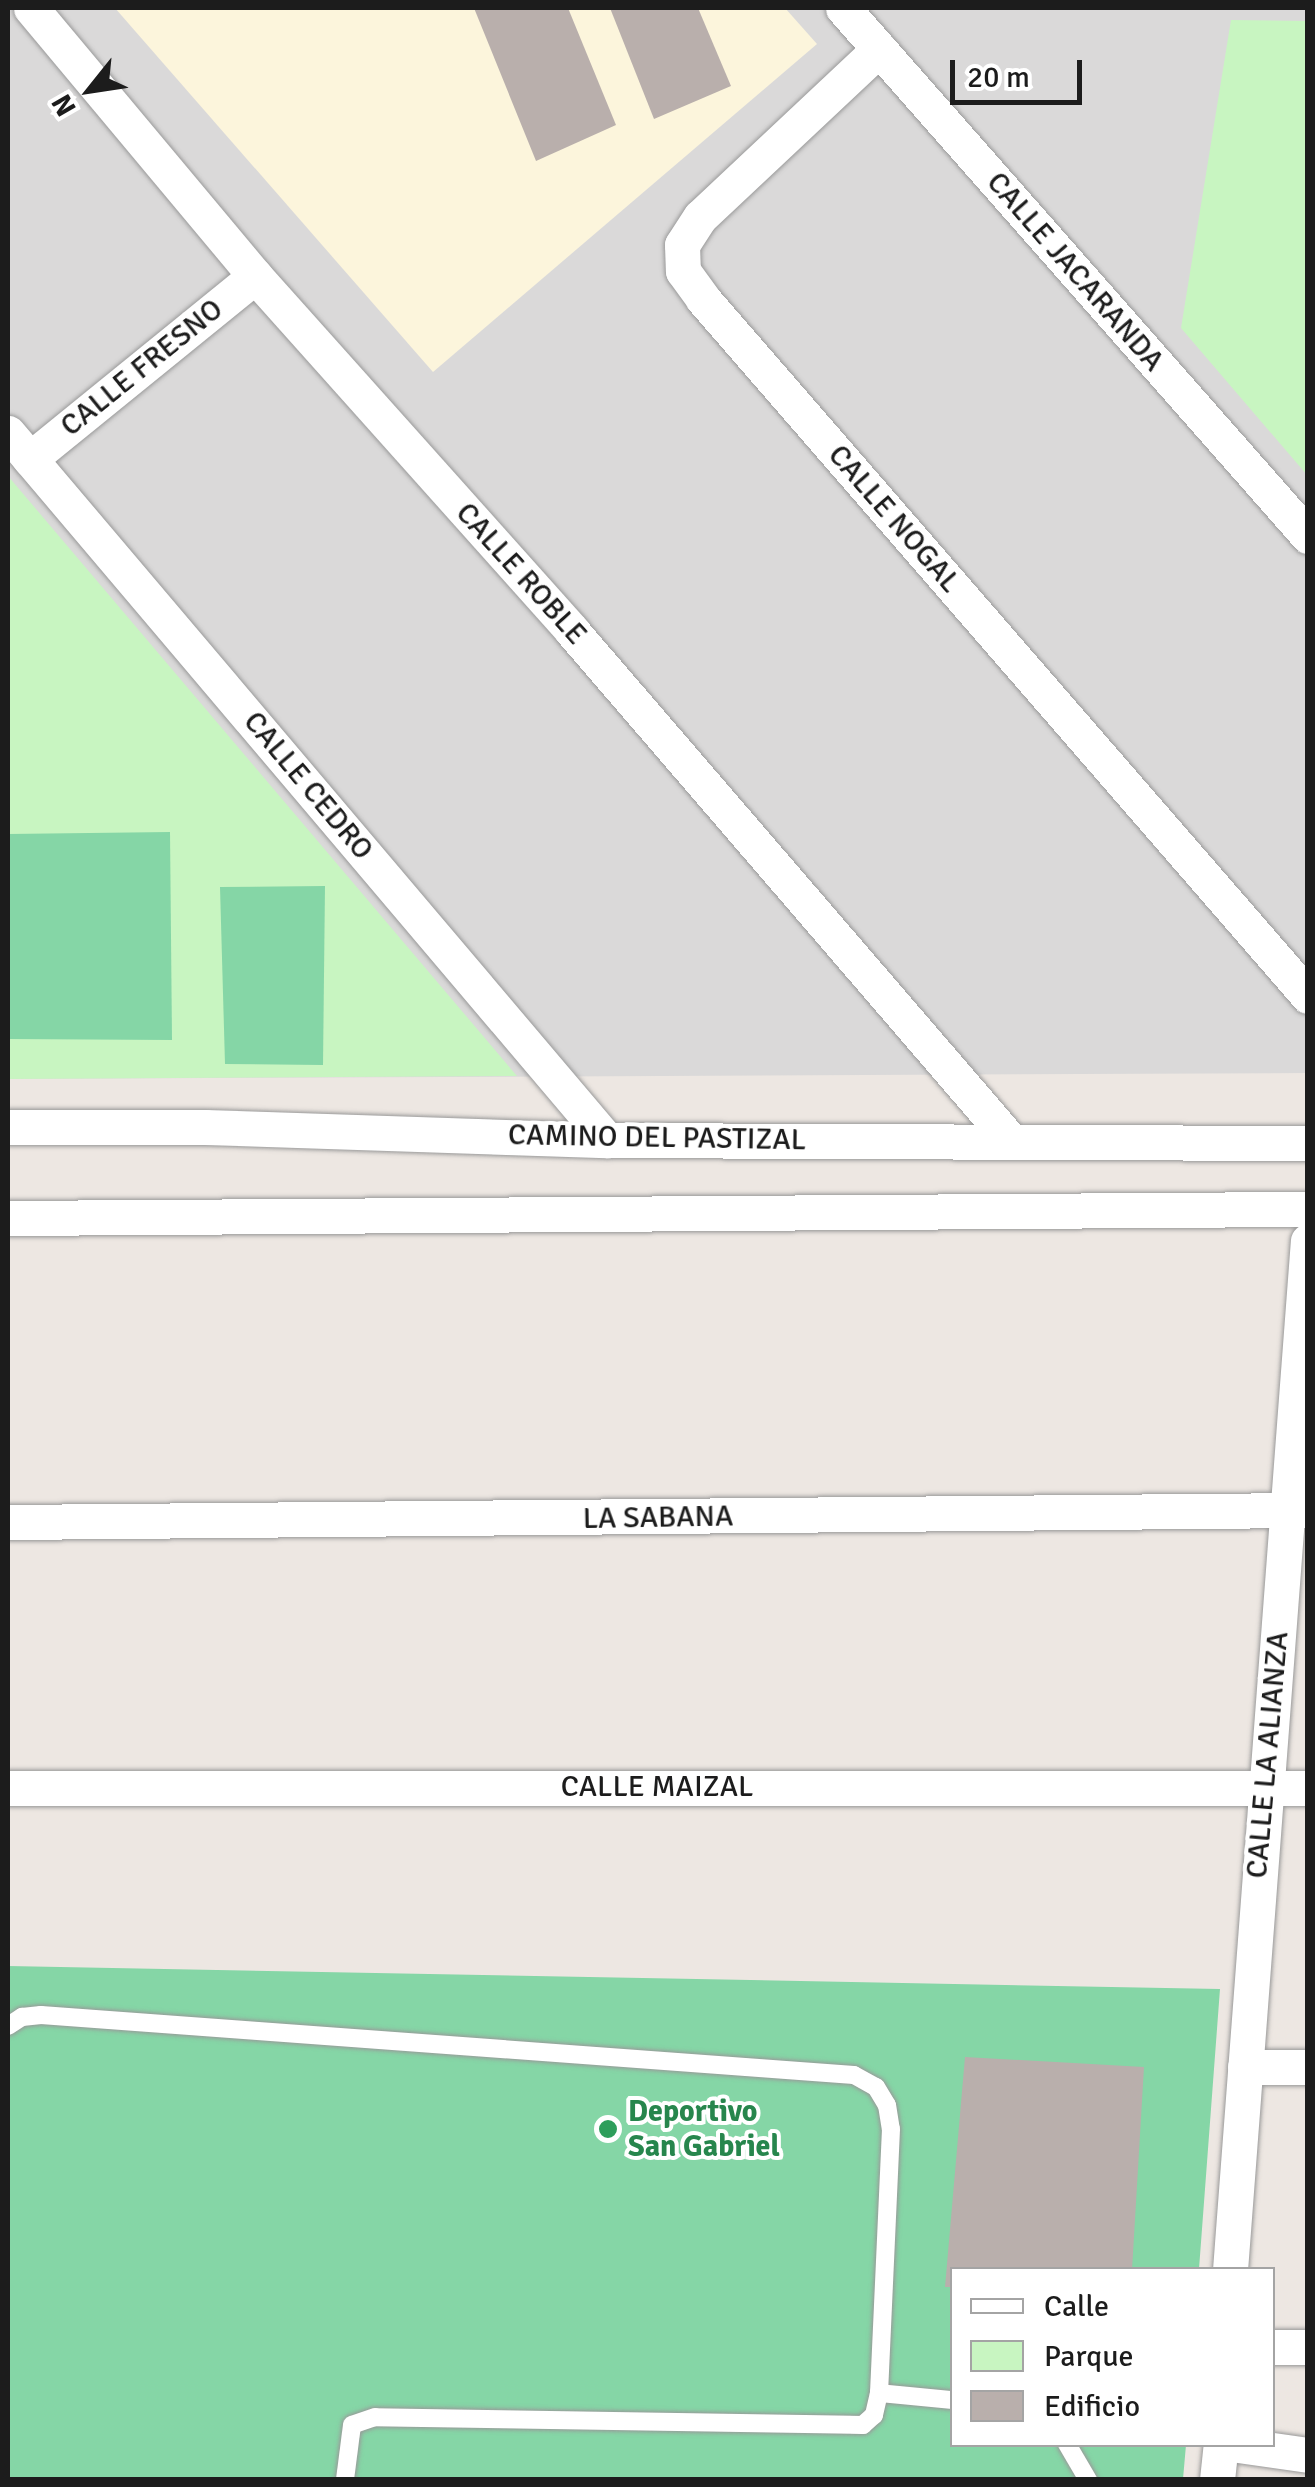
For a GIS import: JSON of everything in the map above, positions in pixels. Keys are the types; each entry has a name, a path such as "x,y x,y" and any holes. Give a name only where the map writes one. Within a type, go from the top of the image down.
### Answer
{"street":[{"name":"CALLE ROBLE","path":"30,8 255,276 572,631 1011,1141"},
{"name":"CALLE JACARANDA","path":"843,8 1308,536"},
{"name":"CALLE NOGAL","path":"879,48 700,217 682,246 683,271 1308,996"},
{"name":"CALLE FRESNO","path":"19,446 255,276"},
{"name":"CALLE CEDRO","path":"19,446 607,1140"},
{"name":"CAMINO DEL PASTIZAL","path":"8,1127 205,1127 607,1140 1308,1143"},
{"path":"8,1218 1308,1209"},
{"name":"CALLE LA ALIANZA","path":"1230,2267 1264,1788 1299,1510 1308,1240"},
{"name":"LA SABANA","path":"8,1522 1299,1510"},
{"name":"CALLE MAIZAL","path":"8,1788 1308,1788"},
{"path":"1246,2068 1308,2067"},
{"path":"1275,2347 1308,2347"},
{"path":"1217,2480 1220,2447"},
{"path":"1252,2447 1308,2455"}],"lane":[{"path":"8,2026 22,2017 41,2015 854,2075 876,2087 887,2105 891,2129 879,2394 874,2415 864,2425 362,2418 352,2425 348,2439 345,2480"},
{"path":"879,2394 950,2400"},
{"path":"1070,2447 1088,2480"}],"shaded area":[{"path":"8,8 1307,8 1307,1073 8,1079"},
{"path":"115,8 785,8 817,44 433,372"}],"green space":[{"path":"1231,20 1307,21 1307,475 1181,328"},
{"path":"8,476 517,1076 8,1079"},
{"path":"170,832 172,1040 8,1039 8,834"},
{"path":"325,886 323,1065 225,1064 220,887"},
{"name":"Deportivo San Gabriel","path":"8,1966 1220,1989 1199,2267 950,2267 950,2447 1186,2447 1183,2479 8,2480"}],"building":[{"path":"474,8 568,8 616,125 536,161"},
{"path":"610,8 698,8 731,86 654,119"},
{"path":"965,2057 1144,2067 1132,2267 950,2267 950,2287 945,2287"}],"place":[{"name":"Deportivo San Gabriel","path":"608,2129"}]}
